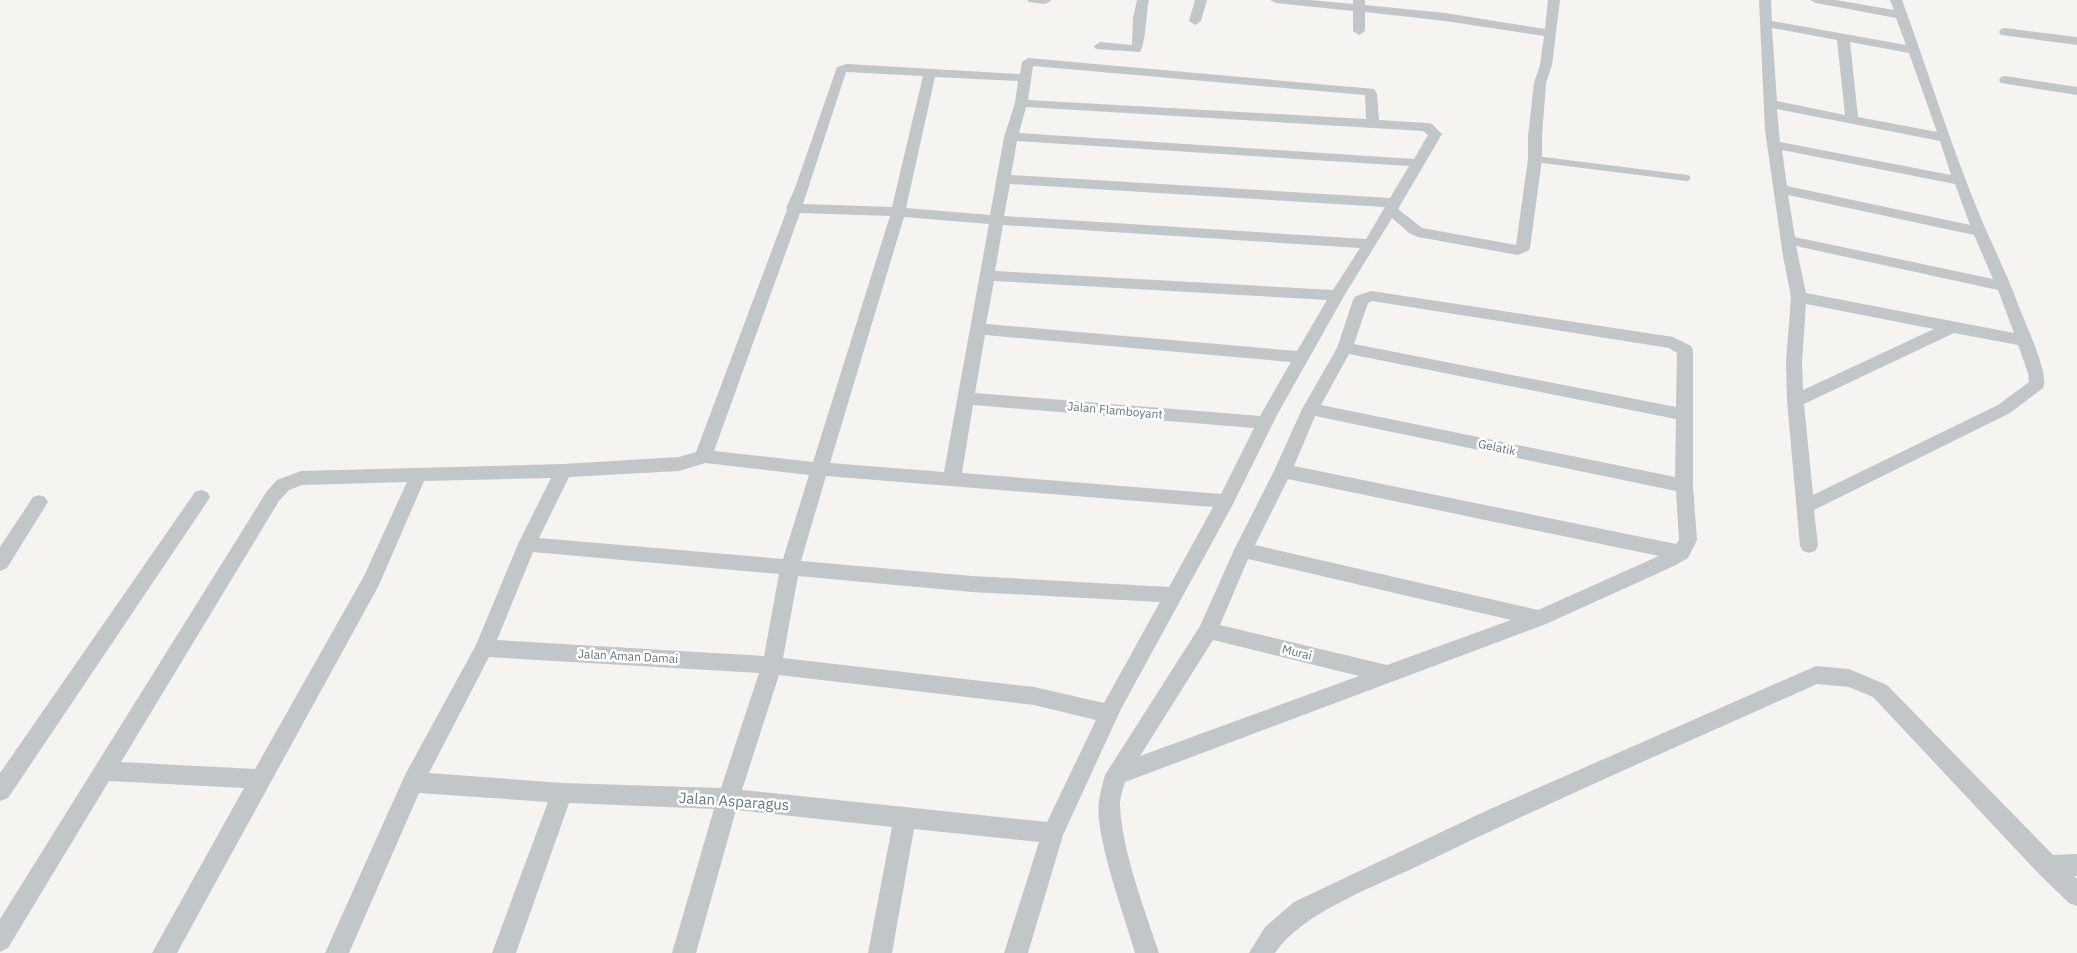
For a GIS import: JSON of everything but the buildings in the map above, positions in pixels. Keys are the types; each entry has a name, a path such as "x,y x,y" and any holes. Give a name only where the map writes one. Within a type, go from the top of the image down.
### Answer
{"street":[{"path":"1100,46 1136,49 1138,46 1143,0"},
{"path":"1195,21 1200,0"},
{"path":"1276,0 1360,4 1550,33"},
{"path":"1004,179 1392,207 1410,228 1418,232 1521,250 1524,246 1535,160 1535,136 1540,83 1546,66 1554,0"},
{"path":"1765,0 1775,145 1788,240 1799,297 1794,362 1795,401 1806,506 1808,546"},
{"path":"1816,0 1902,16"},
{"path":"1806,506 2004,409 2037,384 2036,373 2004,286 1980,232 1896,0"},
{"path":"1359,31 1360,4"},
{"path":"1766,23 1914,50"},
{"path":"2005,32 2077,41"},
{"path":"1843,37 1852,120"},
{"path":"952,478 1011,138 1021,103 1027,64 1033,62 1369,92 1371,94 1373,124"},
{"path":"0,940 273,496 283,485 301,478 563,471 679,464 694,461 702,456 802,188 842,69 1025,78"},
{"path":"684,953 728,799 772,665 790,566 818,469 898,212 930,72"},
{"path":"2005,80 2077,91"},
{"path":"1016,953 1053,834 1114,703 1226,501 1264,423 1337,295 1370,244 1435,134 1428,127 1021,103"},
{"path":"1771,104 1945,138"},
{"path":"1011,138 1419,163"},
{"path":"1775,145 1961,181"},
{"path":"1781,188 1980,232"},
{"path":"793,208 898,212 1370,244"},
{"path":"1788,240 2004,286"},
{"path":"987,276 1337,295"},
{"path":"1116,775 1539,618 1681,553 1688,540 1684,486 1685,350 1674,343 1371,296 1361,300 1345,348 1310,409 1283,471 1243,550 1208,631 1116,775 1109,802 1111,826 1117,854 1147,953"},
{"path":"1799,297 2024,341"},
{"path":"1795,401 1952,327"},
{"path":"978,329 1303,357"},
{"path":"1345,348 1684,415"},
{"name":"Jalan Flamboyant","path":"966,398 1264,423"},
{"name":"Gelatik","path":"1310,409 1684,486"},
{"path":"702,456 818,469 952,478 1226,501"},
{"path":"337,953 413,782 484,648 527,544 563,471"},
{"path":"1283,471 1681,553"},
{"path":"164,953 372,579 419,474"},
{"path":"4,780 201,497"},
{"path":"0,563 39,502"},
{"path":"527,544 790,566 972,584 1174,595"},
{"path":"1243,550 1539,618"},
{"name":"Murai","path":"1208,631 1387,674"},
{"name":"Jalan Aman Damai","path":"484,648 772,665 1034,696 1110,714"},
{"path":"1261,953 1273,935 1302,910 1498,816 1816,675 1835,675 1858,680 1880,691 2077,895"},
{"path":"105,771 260,779"},
{"name":"Jalan Asparagus","path":"413,782 562,793 728,799 1053,834"},
{"path":"504,953 562,793"},
{"path":"880,953 906,817"},
{"path":"2047,866 2077,865"}],"lane":[{"path":"1535,160 1688,178"}]}
